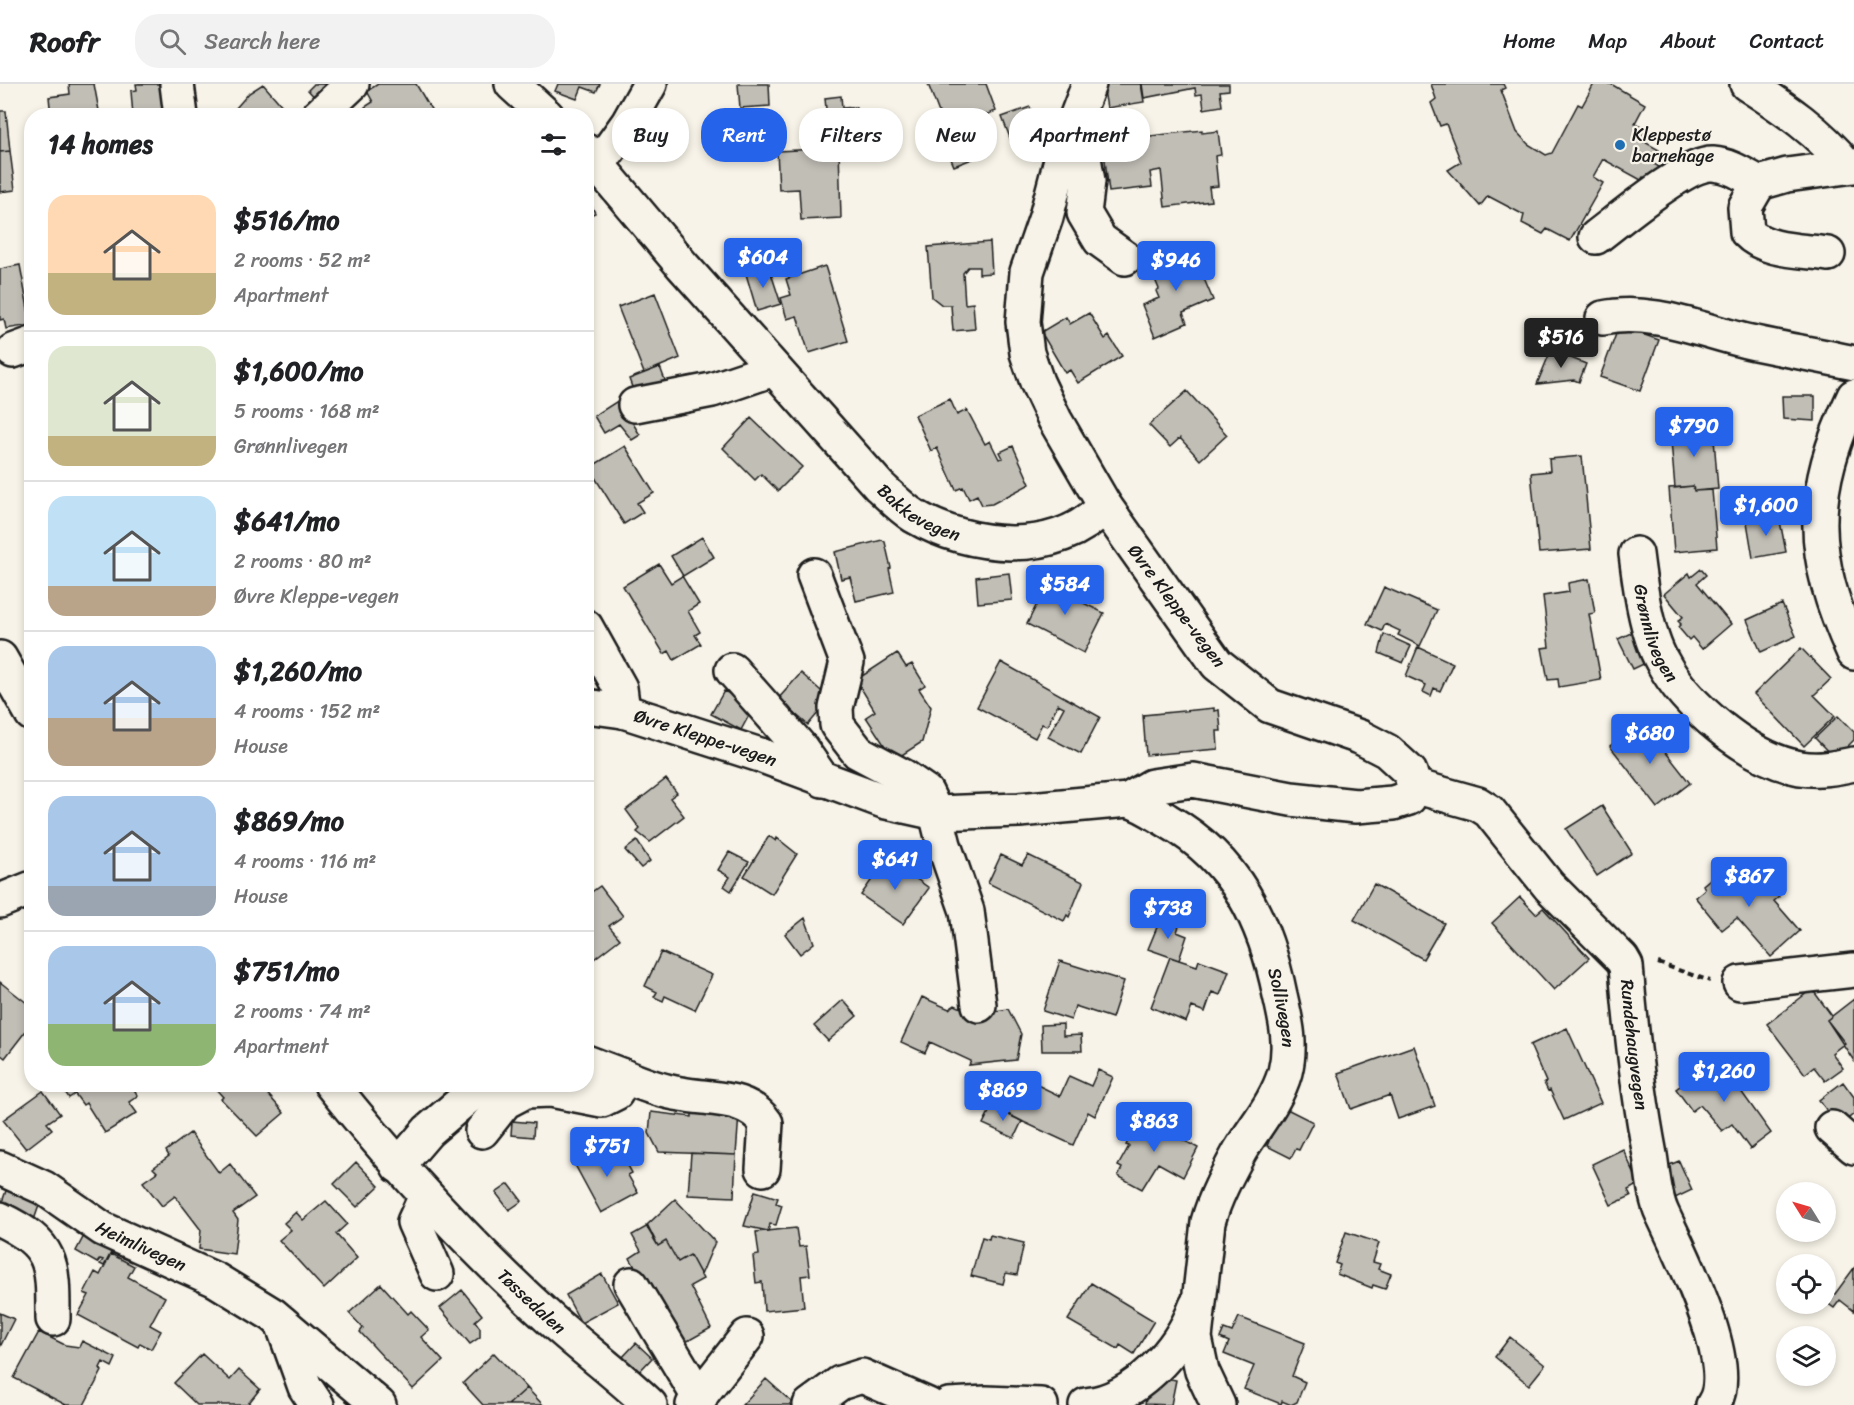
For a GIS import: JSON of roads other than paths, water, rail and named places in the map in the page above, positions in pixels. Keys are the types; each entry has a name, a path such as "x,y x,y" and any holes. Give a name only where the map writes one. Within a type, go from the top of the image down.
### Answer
{"street":[{"path":"177,84 180,108"},
{"path":"326,108 352,84"},
{"path":"512,84 538,108"},
{"name":"Bakkevegen","path":"594,155 650,84"},
{"path":"1747,84 1777,103 1832,146 1851,166"},
{"name":"Øvre Kleppe-vegen","path":"1085,95 1080,135 1088,181 1084,213 1100,240 1125,258"},
{"name":"Øvre Kleppe-vegen","path":"594,707 623,711 760,755 886,802 936,813 1020,810 1128,800 1152,786 1193,780 1291,799 1356,806 1393,803 1409,798 1414,786 1410,772 1387,751 1360,737 1270,706 1217,664 1105,506 1055,420 1037,382 1028,353 1023,322 1027,272 1046,217 1063,152 1085,95"},
{"name":"Bakkevegen","path":"594,160 774,369 879,486 913,515 950,532 1020,544 1050,540 1081,528 1105,506"},
{"path":"1596,237 1684,172 1710,163 1730,166 1759,183"},
{"path":"1828,254 1756,242 1747,232 1745,207 1759,183 1787,175 1851,166"},
{"path":"1603,318 1620,314 1655,317 1769,346 1854,363"},
{"path":"635,405 712,390 774,369"},
{"path":"1854,396 1822,478 1819,507 1822,560 1836,614 1854,653"},
{"name":"Grønnlivegen","path":"1636,554 1640,582 1660,659 1679,688 1701,711 1755,751 1778,762 1800,768 1829,770 1854,764"},
{"path":"814,575 847,662 836,708 837,725 858,752 903,776 926,792 936,813 944,845 967,911 980,1005"},
{"name":"Øvre Kleppe-vegen","path":"594,641 620,688 623,711"},
{"path":"14,667 24,693"},
{"name":"Øvre Kleppe-vegen","path":"732,670 800,747 823,780"},
{"name":"Rundehaugvegen","path":"1414,786 1478,804 1489,811 1549,886 1622,959 1626,966 1632,1050 1660,1210 1705,1310 1720,1379 1718,1402"},
{"name":"Sollivegen","path":"1128,800 1142,805 1195,836 1243,892 1264,934 1289,1035 1288,1058 1279,1088 1240,1151 1212,1206 1208,1222 1195,1338 1202,1371 1218,1405"},
{"path":"0,901 24,891"},
{"path":"1740,983 1854,970"},
{"path":"594,1065 654,1088 738,1102 752,1107 766,1123 763,1169"},
{"path":"560,1092 602,1100 616,1093 623,1076"},
{"name":"Tøssedalen","path":"337,1092 426,1196 550,1319 641,1403"},
{"path":"398,1166 428,1131 474,1092"},
{"path":"482,1131 505,1102 524,1092"},
{"name":"Heimlivegen","path":"0,1168 44,1188 103,1229 216,1280 282,1323 379,1405"},
{"path":"426,1196 414,1222 437,1274"},
{"path":"0,1219 20,1229 37,1242 50,1260 53,1319"},
{"path":"631,1284 696,1402 747,1336"},
{"name":"Sollivegen","path":"1086,1405 1103,1403 1119,1396 1139,1381 1184,1330 1200,1296"},
{"path":"282,1323 305,1387 317,1405"},
{"path":"810,1405 840,1383 862,1376 928,1405"},
{"path":"949,1405 986,1403 1041,1405"}],"place":[{"name":"Kleppestø barnehage","path":"1620,145"}]}
